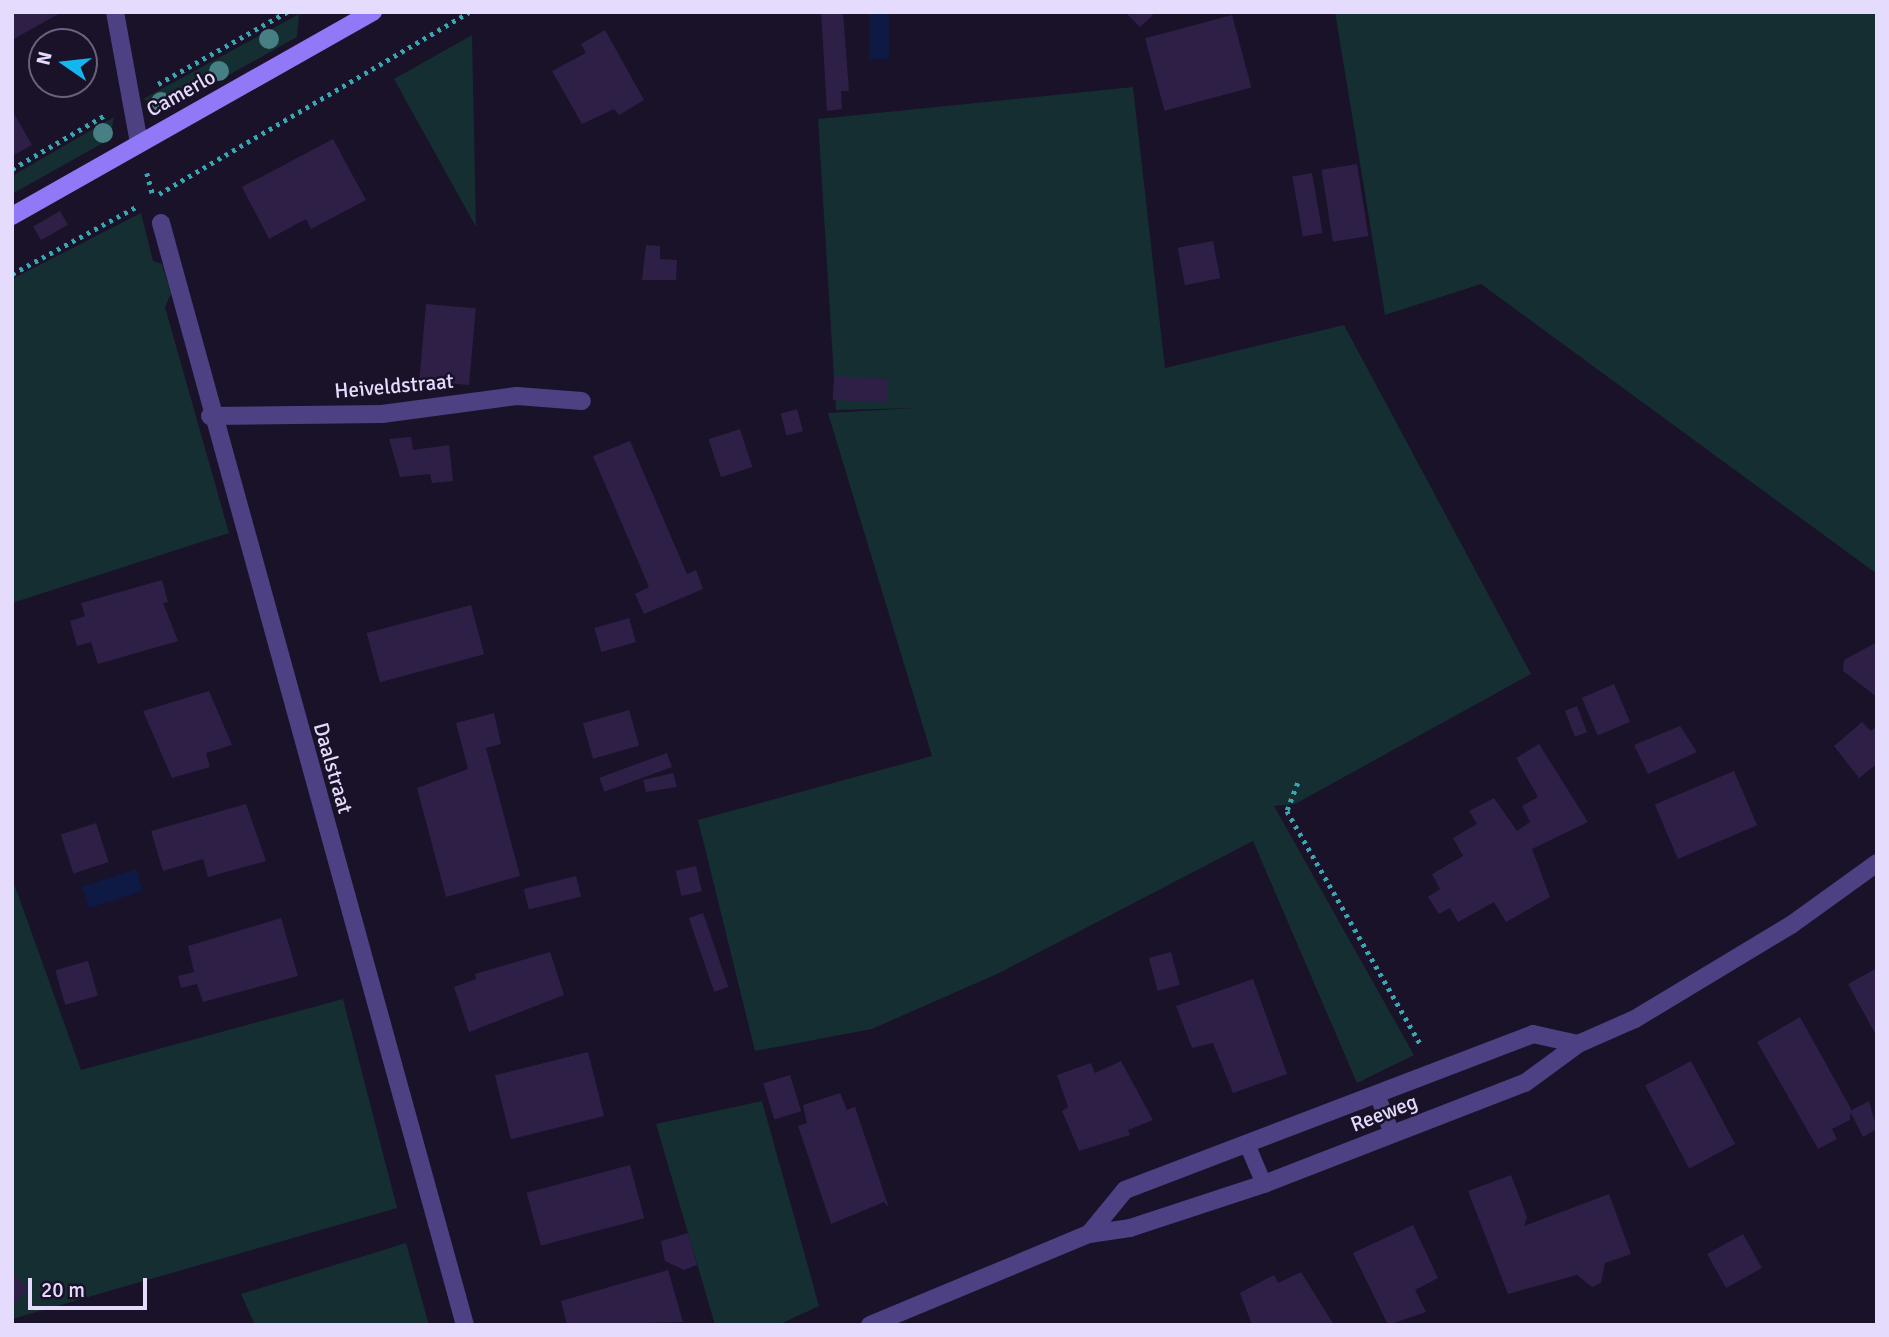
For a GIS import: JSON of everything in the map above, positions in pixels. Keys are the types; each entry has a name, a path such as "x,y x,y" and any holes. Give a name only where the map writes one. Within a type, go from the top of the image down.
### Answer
{"main road":[{"name":"Camerlo","path":"12,216 373,12"}],"street":[{"path":"115,12 127,101 139,143"},
{"name":"Daalstraat","path":"161,223 210,416 465,1325"},
{"name":"Heiveldstraat","path":"210,416 382,414 517,396 582,401"},
{"name":"Reeweg","path":"870,1325 1089,1234 1130,1228 1264,1184 1525,1083 1578,1044 1635,1019 1780,932 1877,863"},
{"path":"1089,1234 1125,1190 1534,1034 1578,1044"}],"lane":[{"path":"1377,1094 1392,1134"},
{"path":"1247,1144 1264,1184"}],"path":[{"path":"12,169 287,12"},
{"path":"12,274 153,198 190,170 469,12"},
{"path":"146,170 153,198"},
{"path":"1298,783 1287,811 1432,1073"}],"green space":[{"path":"1335,12 1877,12 1877,574 1481,284 1385,315"},
{"path":"299,14 297,37 166,110 143,99"},
{"path":"472,35 476,227 394,79"},
{"path":"1133,87 1165,368 1344,325 1531,674 1295,804 1274,806 1414,1055 1357,1083 1253,841 999,973 872,1029 755,1051 698,820 932,756 828,413 915,408 836,410 818,119"},
{"path":"114,117 110,139 12,194 12,176"},
{"path":"141,213 153,261 162,264 171,294 165,307 229,533 12,603 12,279"},
{"path":"12,878 81,1070 343,999 397,1208 12,1319"},
{"path":"762,1101 819,1306 778,1325 715,1325 656,1124"},
{"path":"406,1243 429,1325 255,1325 241,1294"}],"water":[{"path":"869,12 889,12 889,59 869,59"},
{"path":"136,869 143,891 89,908 82,887"}],"building":[{"path":"12,12 62,12 33,28 28,28 28,31 12,40"},
{"path":"821,12 843,12 849,91 841,91 842,109 827,111"},
{"path":"1125,12 1150,12 1153,15 1140,27"},
{"path":"1232,15 1251,87 1164,111 1145,38"},
{"path":"605,30 644,100 619,115 614,109 582,124 552,71 586,53 581,44"},
{"path":"12,110 32,145 12,156"},
{"path":"333,139 366,200 311,229 306,219 269,239 242,187"},
{"path":"1357,164 1368,236 1333,242 1321,170"},
{"path":"1312,173 1323,233 1303,237 1292,176"},
{"path":"60,211 68,225 41,240 33,226"},
{"path":"1213,241 1220,278 1185,285 1178,248"},
{"path":"646,245 660,246 660,259 677,260 676,280 642,280"},
{"path":"426,304 476,308 469,385 419,381"},
{"path":"834,376 888,379 887,403 833,400"},
{"path":"797,409 803,431 787,436 781,413"},
{"path":"740,429 752,467 721,477 709,439"},
{"path":"411,437 413,450 449,445 453,481 432,483 430,474 400,477 389,439"},
{"path":"630,441 687,574 696,570 703,589 644,614 635,594 649,587 593,456"},
{"path":"162,580 168,602 163,603 178,641 98,664 91,642 77,646 70,621 85,616 81,603"},
{"path":"471,605 484,654 380,682 367,633"},
{"path":"629,618 636,642 601,652 594,628"},
{"path":"1877,642 1877,697 1843,671 1844,660"},
{"path":"1614,684 1630,722 1598,735 1582,698"},
{"path":"209,691 232,745 206,753 210,767 172,778 143,711"},
{"path":"1577,706 1587,732 1575,737 1565,711"},
{"path":"629,710 639,746 593,759 583,723"},
{"path":"494,713 501,744 486,748 520,876 446,897 417,788 468,769 456,723"},
{"path":"1862,722 1871,731 1877,726 1877,764 1859,778 1834,746"},
{"path":"1680,726 1697,752 1648,774 1634,745"},
{"path":"1539,744 1588,822 1532,849 1550,897 1506,922 1494,902 1458,922 1450,908 1439,914 1428,897 1440,889 1432,874 1463,856 1453,838 1477,824 1469,811 1494,798 1517,831 1530,822 1522,806 1538,797 1516,758"},
{"path":"667,753 672,767 604,792 599,778"},
{"path":"1734,771 1757,825 1678,859 1655,805"},
{"path":"673,773 677,787 646,792 643,780"},
{"path":"246,804 266,861 208,877 203,859 163,871 151,831"},
{"path":"96,823 109,862 73,873 61,834"},
{"path":"696,866 702,891 681,896 676,871"},
{"path":"576,876 581,896 529,909 524,889"},
{"path":"703,913 728,987 714,992 689,918"},
{"path":"281,918 298,976 203,1002 197,984 181,988 178,976 194,972 188,946"},
{"path":"550,952 564,995 469,1032 454,987 476,979 475,974"},
{"path":"1171,952 1180,985 1158,991 1149,958"},
{"path":"88,961 98,996 65,1005 55,970"},
{"path":"1877,968 1877,1037 1848,984"},
{"path":"1253,979 1287,1074 1233,1093 1213,1043 1192,1048 1176,1006"},
{"path":"1800,1017 1851,1109 1850,1120 1832,1129 1837,1139 1818,1149 1757,1042"},
{"path":"588,1052 604,1116 511,1139 495,1075"},
{"path":"1121,1061 1153,1120 1128,1130 1130,1135 1079,1151 1062,1111 1068,1107 1057,1075 1091,1063 1095,1073"},
{"path":"1691,1061 1735,1144 1689,1168 1645,1085"},
{"path":"790,1075 801,1111 774,1120 763,1083"},
{"path":"840,1093 847,1110 855,1107 889,1208 884,1202 831,1224 798,1126 807,1123 803,1105"},
{"path":"1869,1101 1877,1129 1863,1137 1850,1111"},
{"path":"630,1165 644,1218 541,1246 527,1193"},
{"path":"1511,1175 1527,1217 1524,1226 1609,1194 1631,1254 1605,1263 1601,1283 1592,1287 1577,1275 1508,1294 1468,1191"},
{"path":"1413,1225 1438,1278 1415,1290 1426,1312 1388,1325 1353,1253"},
{"path":"688,1233 697,1265 684,1270 665,1261 661,1241"},
{"path":"1743,1234 1762,1268 1726,1288 1707,1254"},
{"path":"668,1270 683,1322 567,1325 561,1301"},
{"path":"1301,1272 1334,1325 1252,1325 1240,1293 1274,1275 1278,1283"},
{"path":"12,1273 29,1289 12,1306"}]}
